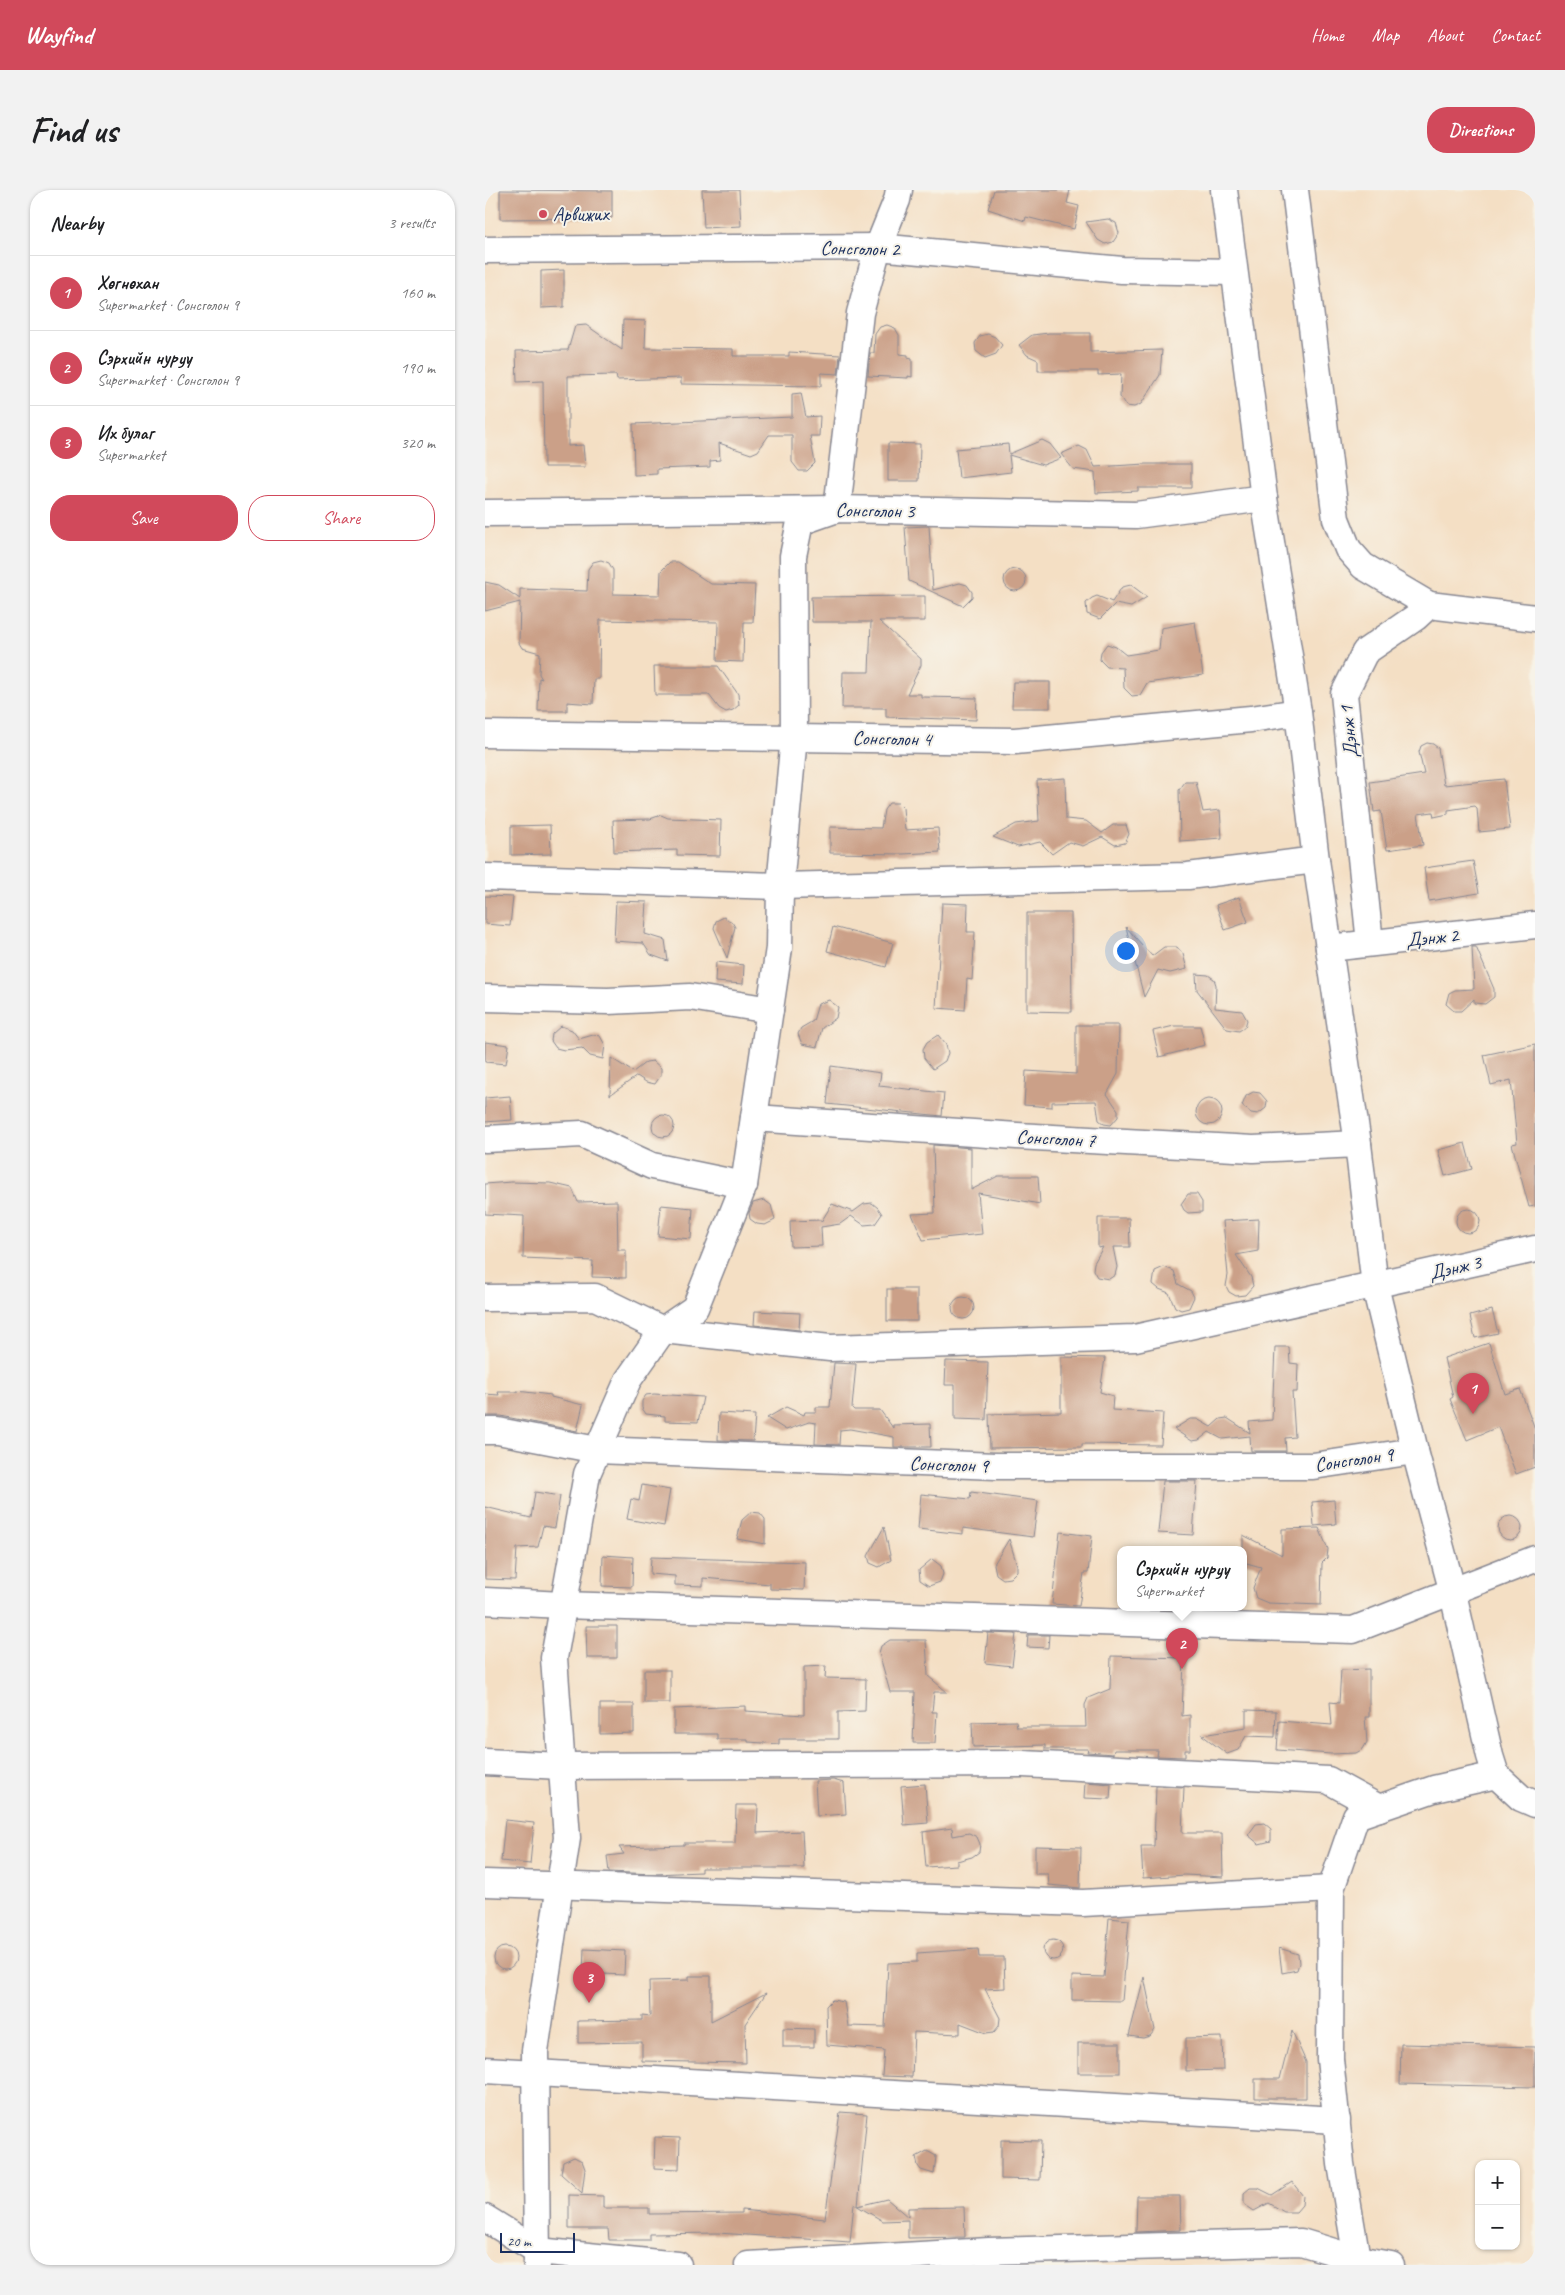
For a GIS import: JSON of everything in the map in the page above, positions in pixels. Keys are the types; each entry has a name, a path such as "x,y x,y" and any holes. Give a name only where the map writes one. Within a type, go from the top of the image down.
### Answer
{"street":[{"path":"537,2258 535,2051 567,1838 554,1658 562,1605 587,1474 597,1450 628,1380 663,1330 695,1308 744,1185 779,948 781,886 794,737 793,556 800,522 837,509 860,313 879,247 899,190"},
{"path":"1224,190 1264,498 1298,712 1316,860 1358,1144 1375,1286 1415,1451 1453,1589 1496,1775 1521,1798 1535,1804"},
{"path":"1295,190 1336,519 1348,549 1363,566 1429,605 1535,618"},
{"name":"Сонсголон 2","path":"485,250 879,247 1122,270 1234,272"},
{"name":"Сонсголон 3","path":"485,513 837,509 1136,514 1264,498"},
{"name":"Дэнж 1","path":"1370,943 1344,694 1365,652 1416,617 1429,605"},
{"name":"Сонсголон 4","path":"485,734 1015,740 1251,719 1298,712"},
{"path":"485,877 781,886 1188,876 1316,860"},
{"name":"Дэнж 2","path":"1329,948 1535,926"},
{"path":"485,998 609,1001 690,996 770,1010"},
{"name":"Сонсголон 7","path":"754,1118 1017,1136 1253,1149 1358,1144"},
{"path":"485,1139 582,1134 652,1166 744,1185"},
{"name":"Дэнж 3","path":"485,1298 595,1297 663,1330 830,1348 1135,1338 1535,1249"},
{"name":"Сонсголон 9","path":"485,1431 498,1431 597,1450 996,1466 1313,1466 1415,1451"},
{"path":"485,1600 562,1605 1353,1630 1453,1589 1535,1559"},
{"path":"485,1762 561,1766 1023,1764 1328,1780 1379,1808"},
{"path":"1357,2259 1341,2164 1330,2059 1331,1890 1356,1816 1433,1789 1496,1775"},
{"path":"485,1883 1083,1903 1331,1890"},
{"path":"485,2070 1337,2120"},
{"path":"485,2218 537,2258 678,2265"},
{"path":"748,2265 989,2251 1301,2242 1357,2259 1391,2265"}],"building":[{"path":"500,190 612,191 612,218 500,219"},
{"path":"702,190 739,190 741,226 704,228"},
{"path":"994,190 1070,190 1067,203 1079,206 1074,229 1026,217 1025,221 988,209"},
{"path":"1108,219 1116,223 1119,233 1113,242 1105,244 1098,240 1086,222"},
{"path":"564,270 564,307 541,308 541,271"},
{"path":"623,320 646,321 645,348 733,349 733,356 789,356 789,352 840,355 838,374 821,373 821,386 681,384 681,378 617,380 616,375 568,376 568,446 583,445 585,467 544,467 543,381 517,382 516,351 568,350 575,326 586,325 622,350"},
{"path":"887,325 895,328 899,335 899,354 908,355 908,358 912,359 912,377 868,376 870,353 874,353 875,334 880,327"},
{"path":"1090,333 1090,352 1162,350 1160,375 1141,404 1134,407 1126,406 1120,397 1121,374 1098,375 1098,371 1038,371 1038,360 1027,355 1019,345 1032,335"},
{"path":"988,334 995,337 1002,345 996,354 985,358 976,351 975,343 980,336"},
{"path":"801,393 806,417 820,416 819,436 810,436 815,463 807,471 799,471 792,462 792,435 769,435 758,451 751,454 719,443 720,460 710,461 710,467 657,469 657,474 634,475 633,424 792,417 792,394"},
{"path":"1042,440 1050,444 1061,458 1043,465 1009,455 1011,472 959,478 956,449 1008,444 1009,454"},
{"path":"888,443 920,444 919,481 888,481"},
{"path":"1079,446 1087,450 1095,467 1191,464 1191,488 1138,488 1138,491 1096,493 1095,472 1073,469 1061,454"},
{"path":"929,526 933,590 960,583 967,585 972,592 972,597 963,606 909,581 905,527"},
{"path":"601,560 609,563 613,570 613,594 660,595 661,571 670,562 678,562 711,584 755,585 753,622 744,622 743,662 717,661 718,622 600,620 599,679 594,679 593,704 567,702 567,711 538,711 539,678 542,679 539,674 540,653 522,648 519,643 520,602 485,611 485,582 499,585 520,599 520,589 587,591 588,569 593,562"},
{"path":"1015,569 1023,572 1026,580 1023,588 1015,591 1007,588 1004,580 1007,572"},
{"path":"1131,585 1147,597 1131,607 1115,604 1100,619 1087,614 1086,603 1092,598 1097,596 1112,602 1122,587"},
{"path":"925,596 925,621 879,621 921,659 921,665 907,694 921,694 921,697 977,698 976,720 886,717 886,708 842,708 843,672 869,672 871,622 812,622 811,597"},
{"path":"1195,622 1203,675 1147,683 1140,695 1132,696 1124,688 1123,668 1107,667 1100,660 1101,652 1107,644 1116,647 1126,655 1159,650 1161,628"},
{"path":"654,666 718,666 738,694 739,705 733,710 726,712 719,708 709,695 655,695"},
{"path":"1013,682 1050,682 1050,708 1012,708"},
{"path":"1427,743 1433,744 1438,748 1444,785 1504,779 1510,829 1479,832 1477,808 1475,806 1448,810 1448,814 1434,817 1433,812 1418,814 1423,845 1387,850 1381,811 1374,812 1370,782 1424,774 1419,752 1421,746"},
{"path":"1065,778 1066,819 1086,821 1102,833 1113,825 1126,825 1129,834 1125,843 1115,845 1102,837 1083,846 1069,842 1052,854 1040,842 1018,847 993,837 1016,824 1039,821 1037,780"},
{"path":"1185,782 1196,782 1203,812 1220,810 1222,838 1180,841 1179,790"},
{"path":"889,803 898,803 903,808 905,830 938,828 940,852 903,854 830,853 830,827 881,828 884,810"},
{"path":"661,815 668,818 721,820 720,856 677,855 677,850 614,852 613,820 650,819"},
{"path":"550,825 551,854 511,855 511,826"},
{"path":"1473,861 1479,893 1429,901 1424,868"},
{"path":"485,896 513,897 510,926 485,924"},
{"path":"1239,897 1248,922 1225,930 1216,905"},
{"path":"616,901 647,902 645,934 665,940 668,961 651,955 643,943 614,941"},
{"path":"942,903 968,904 967,932 975,932 972,980 967,979 965,1010 936,1008"},
{"path":"1027,913 1071,913 1072,1012 1027,1011"},
{"path":"724,917 732,922 735,927 727,958 714,928 716,921"},
{"path":"833,927 893,943 886,967 827,951"},
{"path":"1126,927 1152,956 1164,947 1177,947 1183,954 1187,969 1170,973 1158,970 1144,997"},
{"path":"1472,947 1476,947 1494,989 1494,997 1485,1004 1474,1003 1474,999 1461,1011 1454,1011 1446,1004 1449,993 1455,990 1474,989"},
{"path":"716,962 744,965 743,984 715,982"},
{"path":"1196,974 1208,975 1214,979 1216,985 1215,1008 1242,1011 1247,1020 1245,1027 1239,1031 1227,1029 1197,990"},
{"path":"829,1000 838,1007 836,1018 822,1028 817,1047 802,1044 798,1034 801,1028 813,1021 818,1004"},
{"path":"1076,1025 1119,1025 1118,1074 1107,1094 1118,1110 1118,1117 1111,1125 1104,1124 1099,1120 1096,1101 1052,1102 1052,1107 1024,1105 1026,1071 1076,1074"},
{"path":"561,1026 572,1030 579,1039 593,1035 600,1036 605,1045 603,1059 590,1056 582,1048 564,1050 556,1048 551,1041 552,1034"},
{"path":"1174,1026 1200,1026 1205,1045 1159,1057 1153,1031"},
{"path":"938,1035 946,1045 948,1053 945,1061 933,1069 924,1058 923,1049 927,1042"},
{"path":"485,1042 509,1045 506,1064 485,1062"},
{"path":"1535,1044 1535,1206 1529,1207 1512,1144 1517,1143 1511,1080 1491,1085 1484,1055"},
{"path":"611,1058 633,1072 646,1062 653,1061 661,1068 661,1075 655,1084 646,1082 637,1076 610,1095"},
{"path":"831,1066 881,1073 879,1086 944,1093 942,1116 827,1104"},
{"path":"1253,1092 1260,1093 1267,1101 1266,1108 1258,1114 1251,1113 1242,1106 1246,1096"},
{"path":"510,1096 512,1120 485,1122 485,1098"},
{"path":"1209,1099 1218,1103 1222,1112 1218,1121 1209,1125 1200,1121 1196,1112 1200,1103"},
{"path":"663,1115 671,1118 674,1126 671,1134 663,1137 655,1134 652,1126 655,1118"},
{"path":"1465,1143 1472,1169 1445,1176 1438,1150"},
{"path":"933,1145 971,1148 971,1190 998,1176 1038,1176 1040,1204 978,1193 982,1234 923,1240 912,1214 935,1213"},
{"path":"511,1182 550,1183 572,1188 578,1202 617,1201 618,1250 626,1250 626,1278 592,1277 593,1261 523,1258 524,1216 485,1214 485,1184"},
{"path":"1188,1194 1197,1194 1202,1202 1202,1212 1188,1213 1184,1210 1181,1204"},
{"path":"764,1200 771,1205 775,1220 765,1225 757,1224 750,1219 749,1213 753,1203"},
{"path":"872,1203 882,1214 875,1224 864,1225 851,1216 840,1224 821,1227 822,1246 791,1247 790,1221 821,1220 821,1222 832,1204 853,1212 864,1204"},
{"path":"661,1205 693,1208 691,1239 658,1236"},
{"path":"1468,1209 1476,1213 1480,1221 1476,1229 1468,1233 1460,1229 1456,1221 1460,1213"},
{"path":"1098,1218 1129,1218 1130,1247 1113,1247 1117,1267 1115,1275 1109,1279 1097,1277 1093,1270 1094,1263 1103,1247 1098,1248"},
{"path":"1259,1219 1258,1251 1236,1255 1251,1277 1253,1286 1245,1295 1236,1296 1229,1292 1226,1286 1228,1275 1223,1221"},
{"path":"1164,1267 1174,1271 1178,1284 1191,1291 1194,1297 1189,1308 1181,1310 1175,1307 1169,1293 1153,1284 1155,1271"},
{"path":"887,1289 917,1289 917,1321 887,1321"},
{"path":"963,1297 971,1300 974,1308 971,1316 963,1319 955,1316 952,1308 955,1300"},
{"path":"1492,1310 1498,1333 1475,1338 1470,1316"},
{"path":"755,1311 800,1313 799,1330 754,1325"},
{"path":"1489,1343 1505,1394 1520,1389 1535,1429 1535,1467 1516,1474 1498,1427 1467,1440 1450,1399 1453,1397 1444,1358"},
{"path":"1275,1347 1289,1347 1290,1363 1298,1364 1297,1392 1292,1392 1295,1437 1285,1438 1286,1451 1251,1451 1250,1436 1222,1439 1209,1432 1199,1440 1192,1441 1174,1429 1190,1419 1197,1419 1211,1427 1220,1419 1227,1418 1250,1433 1249,1422 1272,1420"},
{"path":"1061,1357 1105,1358 1100,1392 1113,1396 1112,1410 1163,1413 1161,1445 1082,1444 1082,1447 990,1448 989,1414 1061,1412"},
{"path":"946,1361 988,1362 986,1420 955,1419 955,1385 945,1385"},
{"path":"834,1363 856,1364 852,1408 854,1410 880,1410 893,1428 893,1425 930,1424 931,1447 894,1447 894,1437 850,1429 840,1430 839,1445 815,1444 816,1423 809,1422 786,1430 767,1418 786,1407 804,1415 805,1412 816,1412 816,1407 830,1407"},
{"path":"517,1391 551,1395 551,1397 583,1405 577,1431 501,1416 485,1416 485,1394 499,1395 498,1392"},
{"path":"646,1395 703,1397 698,1422 665,1421 665,1416 646,1414 642,1408 642,1401"},
{"path":"719,1413 755,1415 753,1441 718,1440"},
{"path":"1163,1481 1197,1481 1193,1535 1158,1533"},
{"path":"642,1485 670,1490 664,1526 627,1519 631,1499 639,1501"},
{"path":"535,1492 560,1496 555,1528 543,1526 538,1547 517,1548 515,1580 485,1579 485,1507 531,1518"},
{"path":"971,1492 1038,1501 1033,1537 963,1528 963,1534 918,1529 921,1494 970,1499"},
{"path":"1334,1500 1336,1524 1314,1526 1312,1502"},
{"path":"751,1512 760,1513 765,1519 765,1544 737,1539 742,1520"},
{"path":"1510,1516 1519,1519 1522,1528 1519,1537 1510,1540 1501,1537 1498,1528 1501,1519"},
{"path":"884,1527 891,1560 879,1567 870,1563 868,1556"},
{"path":"1319,1528 1328,1549 1327,1558 1322,1563 1321,1605 1268,1603 1256,1598 1253,1588 1261,1567 1247,1563 1247,1546 1243,1546 1243,1535 1282,1555 1282,1529"},
{"path":"1060,1532 1092,1536 1088,1573 1084,1573 1079,1606 1052,1604"},
{"path":"1009,1539 1017,1571 1010,1578 1003,1579 996,1574 994,1564"},
{"path":"603,1555 633,1557 632,1587 602,1586"},
{"path":"651,1557 805,1562 804,1590 770,1589 770,1584 703,1578 703,1586 675,1585 675,1576 650,1574"},
{"path":"932,1559 941,1566 943,1574 940,1582 929,1586 920,1580 919,1570"},
{"path":"586,1626 617,1626 617,1658 587,1658"},
{"path":"988,1633 1016,1634 1012,1666 985,1663"},
{"path":"1028,1635 1049,1635 1048,1648 1027,1647"},
{"path":"890,1640 926,1640 928,1676 947,1692 934,1692 932,1712 937,1712 935,1743 913,1743 915,1692 890,1692 879,1653 881,1646"},
{"path":"1111,1656 1184,1658 1182,1716 1190,1715 1190,1750 1185,1750 1185,1757 1157,1756 1158,1750 1114,1750 1113,1754 1087,1752 1088,1749 1045,1749 1045,1745 973,1747 972,1722 1016,1721 1017,1727 1086,1727 1085,1705 1088,1698 1110,1689"},
{"path":"826,1666 825,1678 866,1679 865,1711 838,1712 838,1739 779,1739 779,1744 748,1742 748,1739 717,1739 717,1734 674,1734 674,1709 745,1706 745,1711 804,1715 804,1667"},
{"path":"1369,1669 1369,1717 1365,1717 1367,1742 1363,1749 1356,1753 1331,1754 1277,1750 1279,1721 1332,1725 1330,1702 1339,1703 1341,1670"},
{"path":"644,1670 670,1670 670,1703 644,1703"},
{"path":"600,1704 634,1704 634,1733 600,1734"},
{"path":"1246,1710 1276,1711 1275,1737 1246,1736 1238,1750 1227,1754 1202,1735 1246,1728"},
{"path":"833,1780 844,1783 846,1814 817,1816 815,1781"},
{"path":"1085,1782 1111,1784 1110,1799 1084,1798"},
{"path":"925,1784 928,1823 904,1825 901,1786"},
{"path":"1156,1786 1184,1787 1182,1833 1222,1833 1223,1877 1185,1875 1143,1878 1141,1846 1154,1846"},
{"path":"736,1805 758,1805 757,1833 802,1831 804,1868 701,1868 701,1872 654,1874 609,1872 607,1856 624,1854 619,1847 684,1845 684,1843 735,1843"},
{"path":"505,1820 534,1823 530,1864 501,1861"},
{"path":"1264,1823 1271,1829 1271,1841 1259,1844 1248,1835 1256,1824"},
{"path":"952,1828 953,1836 969,1833 977,1837 980,1844 979,1852 972,1857 957,1861 957,1865 926,1867 923,1832"},
{"path":"1035,1846 1081,1847 1080,1888 1049,1885 1048,1874 1035,1874"},
{"path":"1109,1918 1129,1920 1122,2001 1072,2000 1072,1976 1104,1977"},
{"path":"1053,1940 1060,1943 1063,1950 1060,1957 1053,1960 1046,1957 1043,1950 1046,1943"},
{"path":"505,1947 513,1950 516,1958 513,1966 505,1969 497,1966 494,1958 497,1950"},
{"path":"1279,1948 1298,1954 1299,1963 1297,1970 1282,1973"},
{"path":"584,1949 625,1951 624,1975 583,1973"},
{"path":"978,1949 979,1957 1004,1957 1005,1988 985,1989 1000,2018 999,2026 994,2032 986,2033 960,2023 960,2034 914,2032 912,2077 882,2076 884,2050 827,2045 826,2006 832,2000 844,2002 848,2026 885,2027 888,1963 917,1962 917,1953"},
{"path":"689,1976 711,1976 711,2021 766,1993 745,2024 746,2063 642,2061 642,2042 578,2043 578,2021 642,2020 642,2015 650,2016 649,1981 689,1980"},
{"path":"1144,1977 1155,2030 1150,2036 1143,2038 1129,2036"},
{"path":"783,2028 814,2029 814,2047 783,2047"},
{"path":"1292,2031 1306,2062 1306,2098 1255,2098 1255,2079 1280,2079"},
{"path":"1222,2037 1223,2070 1186,2071 1186,2038"},
{"path":"1078,2043 1120,2043 1120,2073 1078,2073"},
{"path":"1401,2044 1535,2047 1535,2087 1400,2084"},
{"path":"840,2112 867,2114 858,2206 887,2199 908,2217 908,2208 964,2207 965,2237 908,2238 908,2220 883,2221 854,2204 850,2242 718,2233 649,2234 649,2240 609,2240 608,2229 569,2229 569,2195 603,2196 603,2208 649,2208 649,2214 742,2213 742,2210 825,2219"},
{"path":"655,2137 680,2138 679,2169 654,2168"},
{"path":"1001,2140 1041,2141 1040,2180 1001,2179"},
{"path":"927,2151 936,2156 934,2174 921,2170 918,2166 916,2157"},
{"path":"574,2157 582,2161 585,2169 582,2193 561,2174 563,2162"},
{"path":"1292,2182 1303,2196 1302,2205 1296,2212 1284,2212 1269,2203 1254,2211 1244,2204 1244,2193 1250,2188 1258,2188 1272,2195"},
{"path":"1137,2196 1180,2196 1181,2230 1136,2232"}],"place":[{"name":"Арвижих","path":"543,214"},
{"name":"Хөгнөхан","path":"1473,1414"},
{"name":"Сэрхийн нуруу","path":"1182,1669"},
{"name":"Их булаг","path":"589,2003"}]}
